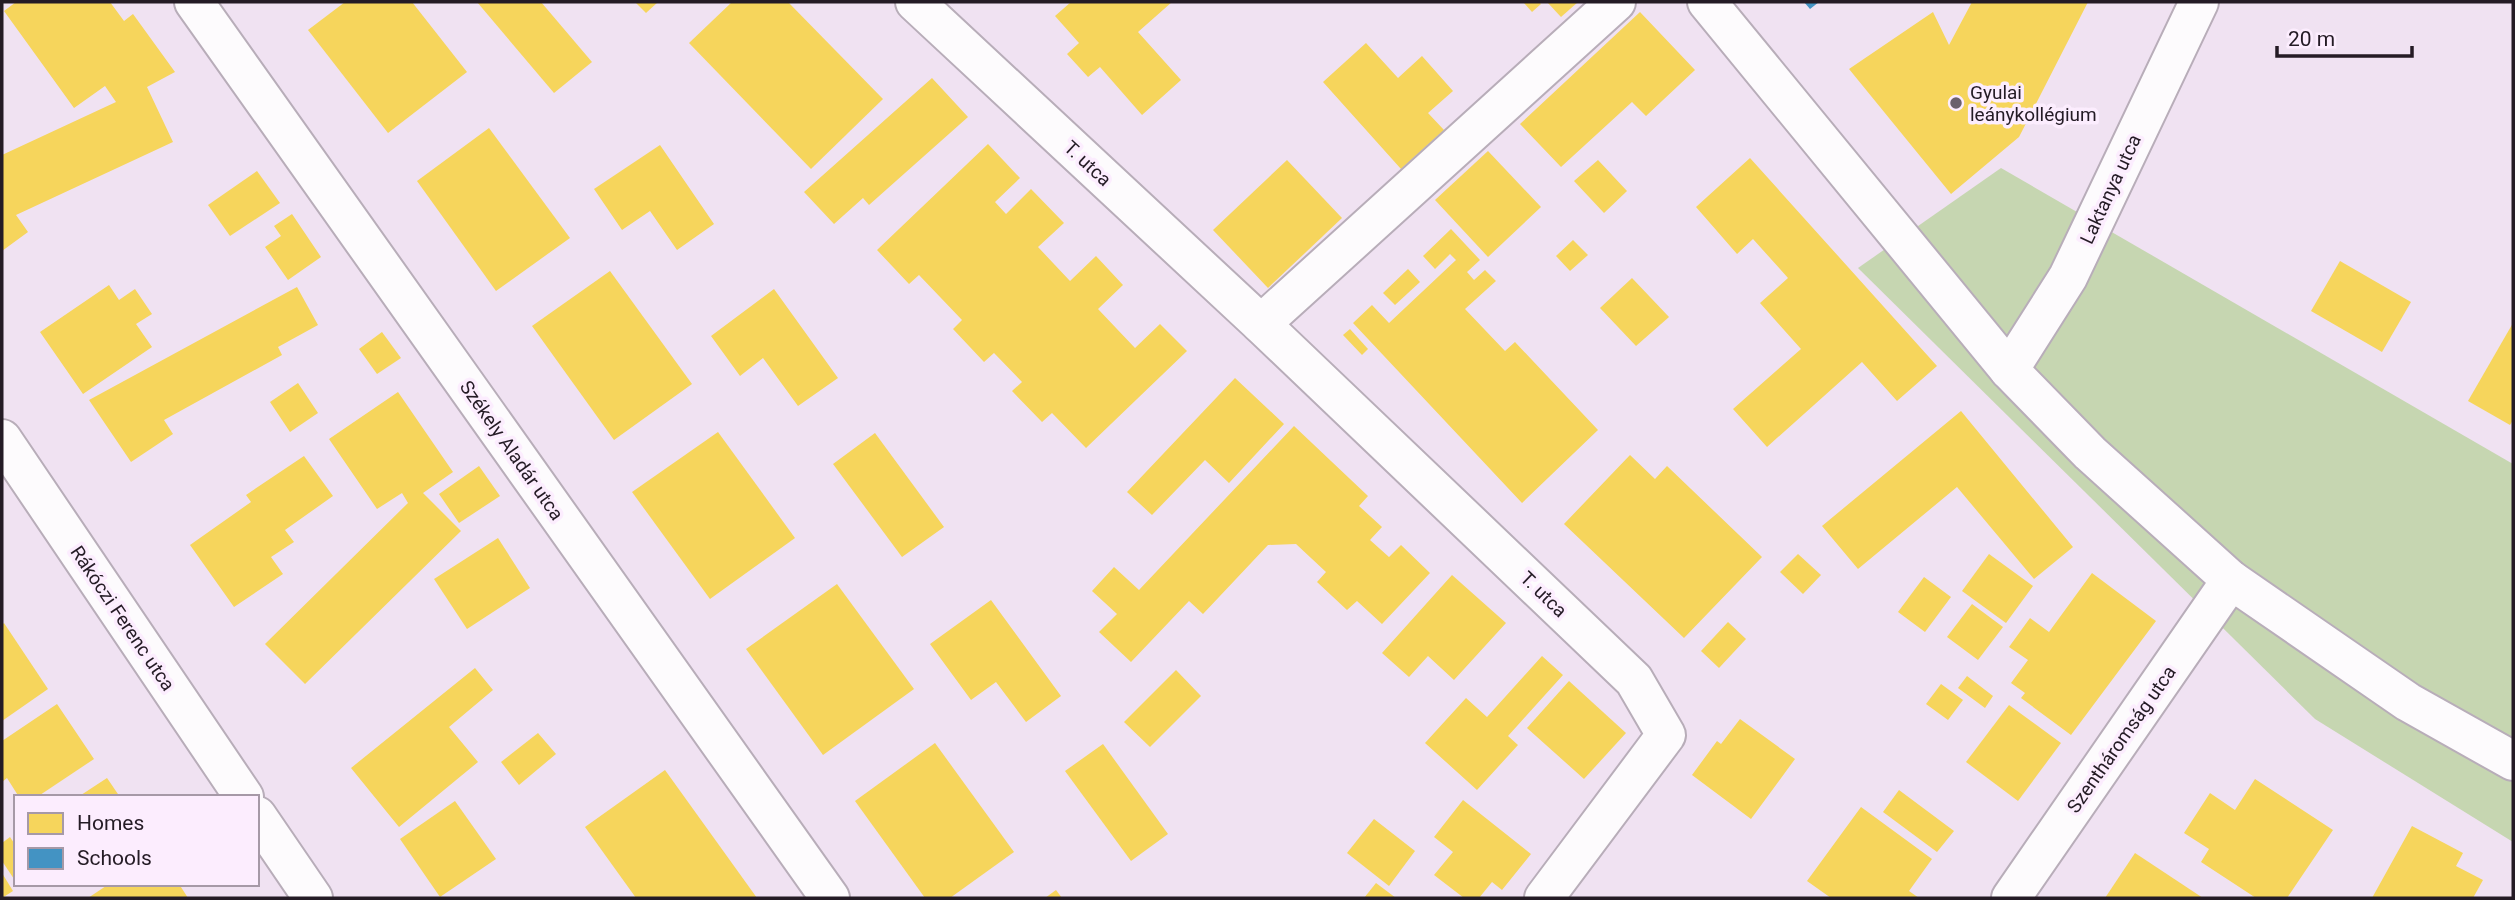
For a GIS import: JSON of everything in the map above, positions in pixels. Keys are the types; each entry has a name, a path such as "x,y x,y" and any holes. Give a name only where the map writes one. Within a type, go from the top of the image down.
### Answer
{"street":[{"name":"Székely Aladár utca","path":"194,2 831,898"},
{"name":"T. utca","path":"915,2 1261,324 1634,680 1666,735 1544,898"},
{"path":"1261,324 1616,2"},
{"path":"1707,2 2010,370 2090,453 2231,580 2408,702 2513,761"},
{"name":"Laktanya utca","path":"2010,370 2068,277 2199,2"},
{"name":"Rákóczi Ferenc utca","path":"2,439 243,795"},
{"name":"Szentháromság utca","path":"2011,898 2231,580"},
{"path":"259,819 313,898"}],"green space":[{"path":"2001,168 2513,464 2513,842 2315,719 1858,268"}],"building: Homes":[{"path":"16,2 110,2 124,21 133,14 175,72 147,87 173,142 16,215 28,232 2,251 2,155 116,102 105,86 74,108 4,11"},
{"path":"345,2 412,2 467,72 388,133 308,30"},
{"path":"477,2 541,2 592,62 554,93"},
{"path":"635,2 658,2 646,13"},
{"path":"732,2 788,2 883,99 811,169 689,43"},
{"path":"1071,2 1172,2 1138,32 1181,80 1142,115 1100,67 1088,77 1067,54 1079,43 1055,16"},
{"path":"1523,2 1539,2 1541,4 1532,12"},
{"path":"1547,2 1578,2 1561,17"},
{"name":"Gyulai leánykollégium","path":"1972,2 2088,2 2019,137 1951,194 1849,69 1933,12 1949,45"},
{"path":"1640,12 1695,70 1646,116 1632,102 1561,167 1520,124"},
{"path":"1366,43 1398,78 1422,56 1453,91 1428,113 1444,130 1401,169 1323,82"},
{"path":"932,78 968,117 869,205 863,198 834,224 804,192"},
{"path":"489,128 570,238 496,291 417,181"},
{"path":"988,144 1020,178 995,202 1006,214 1031,189 1064,223 1038,247 1070,281 1096,256 1123,285 1098,309 1135,348 1160,324 1187,351 1086,448 1052,413 1042,422 1012,391 1022,382 994,353 984,362 953,329 962,320 919,275 909,284 877,250"},
{"path":"660,145 714,224 677,250 650,211 622,230 594,189"},
{"path":"1488,151 1541,207 1488,257 1435,200"},
{"path":"1750,158 1937,366 1897,401 1862,362 1767,447 1733,409 1801,349 1760,303 1788,278 1753,239 1737,254 1696,207"},
{"path":"1287,160 1342,218 1268,288 1213,230"},
{"path":"1598,160 1627,191 1604,213 1574,181"},
{"path":"257,171 280,203 230,236 208,205"},
{"path":"292,214 321,257 288,280 265,247 281,236 274,226"},
{"path":"1451,229 1480,260 1467,272 1474,280 1485,270 1496,281 1465,309 1505,351 1515,342 1598,430 1522,503 1353,323 1372,305 1389,323 1456,260 1450,254 1435,269 1423,256"},
{"path":"1573,240 1588,255 1570,271 1556,256"},
{"path":"2340,261 2411,302 2382,352 2311,311"},
{"path":"1408,269 1420,282 1395,305 1383,293"},
{"path":"610,271 692,384 614,440 532,326"},
{"path":"1632,278 1669,317 1636,346 1600,308"},
{"path":"109,285 119,300 135,289 152,314 136,324 152,347 83,394 40,332"},
{"path":"297,287 318,325 278,347 282,355 164,420 173,434 131,462 89,400"},
{"path":"774,289 838,378 798,406 763,358 740,376 711,336"},
{"path":"2513,323 2513,420 2510,425 2468,401"},
{"path":"1350,329 1368,349 1362,355 1343,335"},
{"path":"382,332 401,358 377,374 359,349"},
{"path":"1235,378 1284,424 1229,483 1205,460 1152,515 1127,492"},
{"path":"298,383 318,413 290,432 270,402"},
{"path":"398,392 453,472 423,493 461,531 305,684 265,644 408,503 402,493 377,509 329,439"},
{"path":"1961,411 2073,547 2034,579 1957,487 1858,569 1822,526"},
{"path":"1294,426 1368,496 1359,506 1382,527 1370,540 1389,557 1401,545 1430,573 1382,624 1357,601 1347,610 1317,582 1326,572 1296,544 1268,545 1203,614 1189,601 1131,662 1099,632 1117,614 1092,591 1114,567 1139,590"},
{"path":"718,432 795,538 710,599 632,492"},
{"path":"875,433 944,527 902,557 833,464"},
{"path":"1630,455 1655,479 1667,466 1762,557 1684,638 1564,524"},
{"path":"304,456 333,496 285,530 294,542 271,557 283,574 234,607 190,545 251,502 246,495"},
{"path":"479,466 500,496 459,523 439,494"},
{"path":"498,538 530,588 467,629 434,579"},
{"path":"1798,554 1821,575 1803,594 1780,572"},
{"path":"1989,554 2033,586 2006,623 1962,591"},
{"path":"2092,573 2156,621 2071,735 2021,698 2025,693 2011,683 2028,660 2009,647 2030,618 2049,632"},
{"path":"1452,575 1506,623 1454,680 1428,656 1409,677 1382,653"},
{"path":"1924,577 1951,597 1925,632 1898,612"},
{"path":"837,584 914,689 823,755 746,649"},
{"path":"991,600 1061,696 1026,722 996,682 971,700 930,644"},
{"path":"1972,604 2003,627 1978,660 1947,637"},
{"path":"1728,622 1746,639 1719,668 1701,651"},
{"path":"4,623 48,689 2,721 2,625"},
{"path":"1542,656 1563,675 1508,736 1518,745 1477,790 1425,743 1466,698 1487,717"},
{"path":"475,668 493,690 449,727 478,762 399,827 351,768"},
{"path":"1176,670 1201,696 1150,747 1124,722"},
{"path":"1967,676 1993,696 1985,708 1958,688"},
{"path":"1569,681 1626,733 1584,779 1527,728"},
{"path":"1941,684 1963,700 1948,720 1926,704"},
{"path":"57,704 94,759 40,795 18,795 7,778 2,782 2,741"},
{"path":"2009,705 2061,743 2018,801 1966,762"},
{"path":"1740,719 1795,759 1751,819 1692,775 1717,741 1721,744"},
{"path":"538,733 556,754 519,785 501,762"},
{"path":"935,743 1014,852 950,898 925,898 855,801"},
{"path":"1103,744 1168,834 1131,861 1065,771"},
{"path":"665,770 757,898 636,898 585,827"},
{"path":"107,778 119,795 81,795"},
{"path":"2255,779 2333,830 2287,898 2256,898 2201,862 2209,849 2184,833 2210,793 2235,810"},
{"path":"1899,790 1954,831 1937,852 1883,812"},
{"path":"1463,800 1531,854 1502,890 1492,882 1479,898 1464,898 1434,875 1453,852 1434,837"},
{"path":"455,801 496,859 440,897 400,839"},
{"path":"1861,807 1932,859 1909,891 1919,898 1831,898 1807,881"},
{"path":"1374,819 1415,851 1389,886 1347,853"},
{"path":"2412,826 2463,853 2456,866 2483,880 2473,898 2372,898"},
{"path":"10,837 14,843 14,879 2,861 2,843"},
{"path":"2135,853 2203,898 2105,898"},
{"path":"2,873 13,891 2,898"},
{"path":"1376,883 1396,898 1364,898"},
{"path":"106,886 180,886 188,898 88,898"},
{"path":"1056,890 1062,898 1045,898"}],"building: Schools":[{"path":"1804,2 1819,2 1810,9"}],"place":[{"name":"Gyulai leánykollégium","path":"1956,103"}]}
